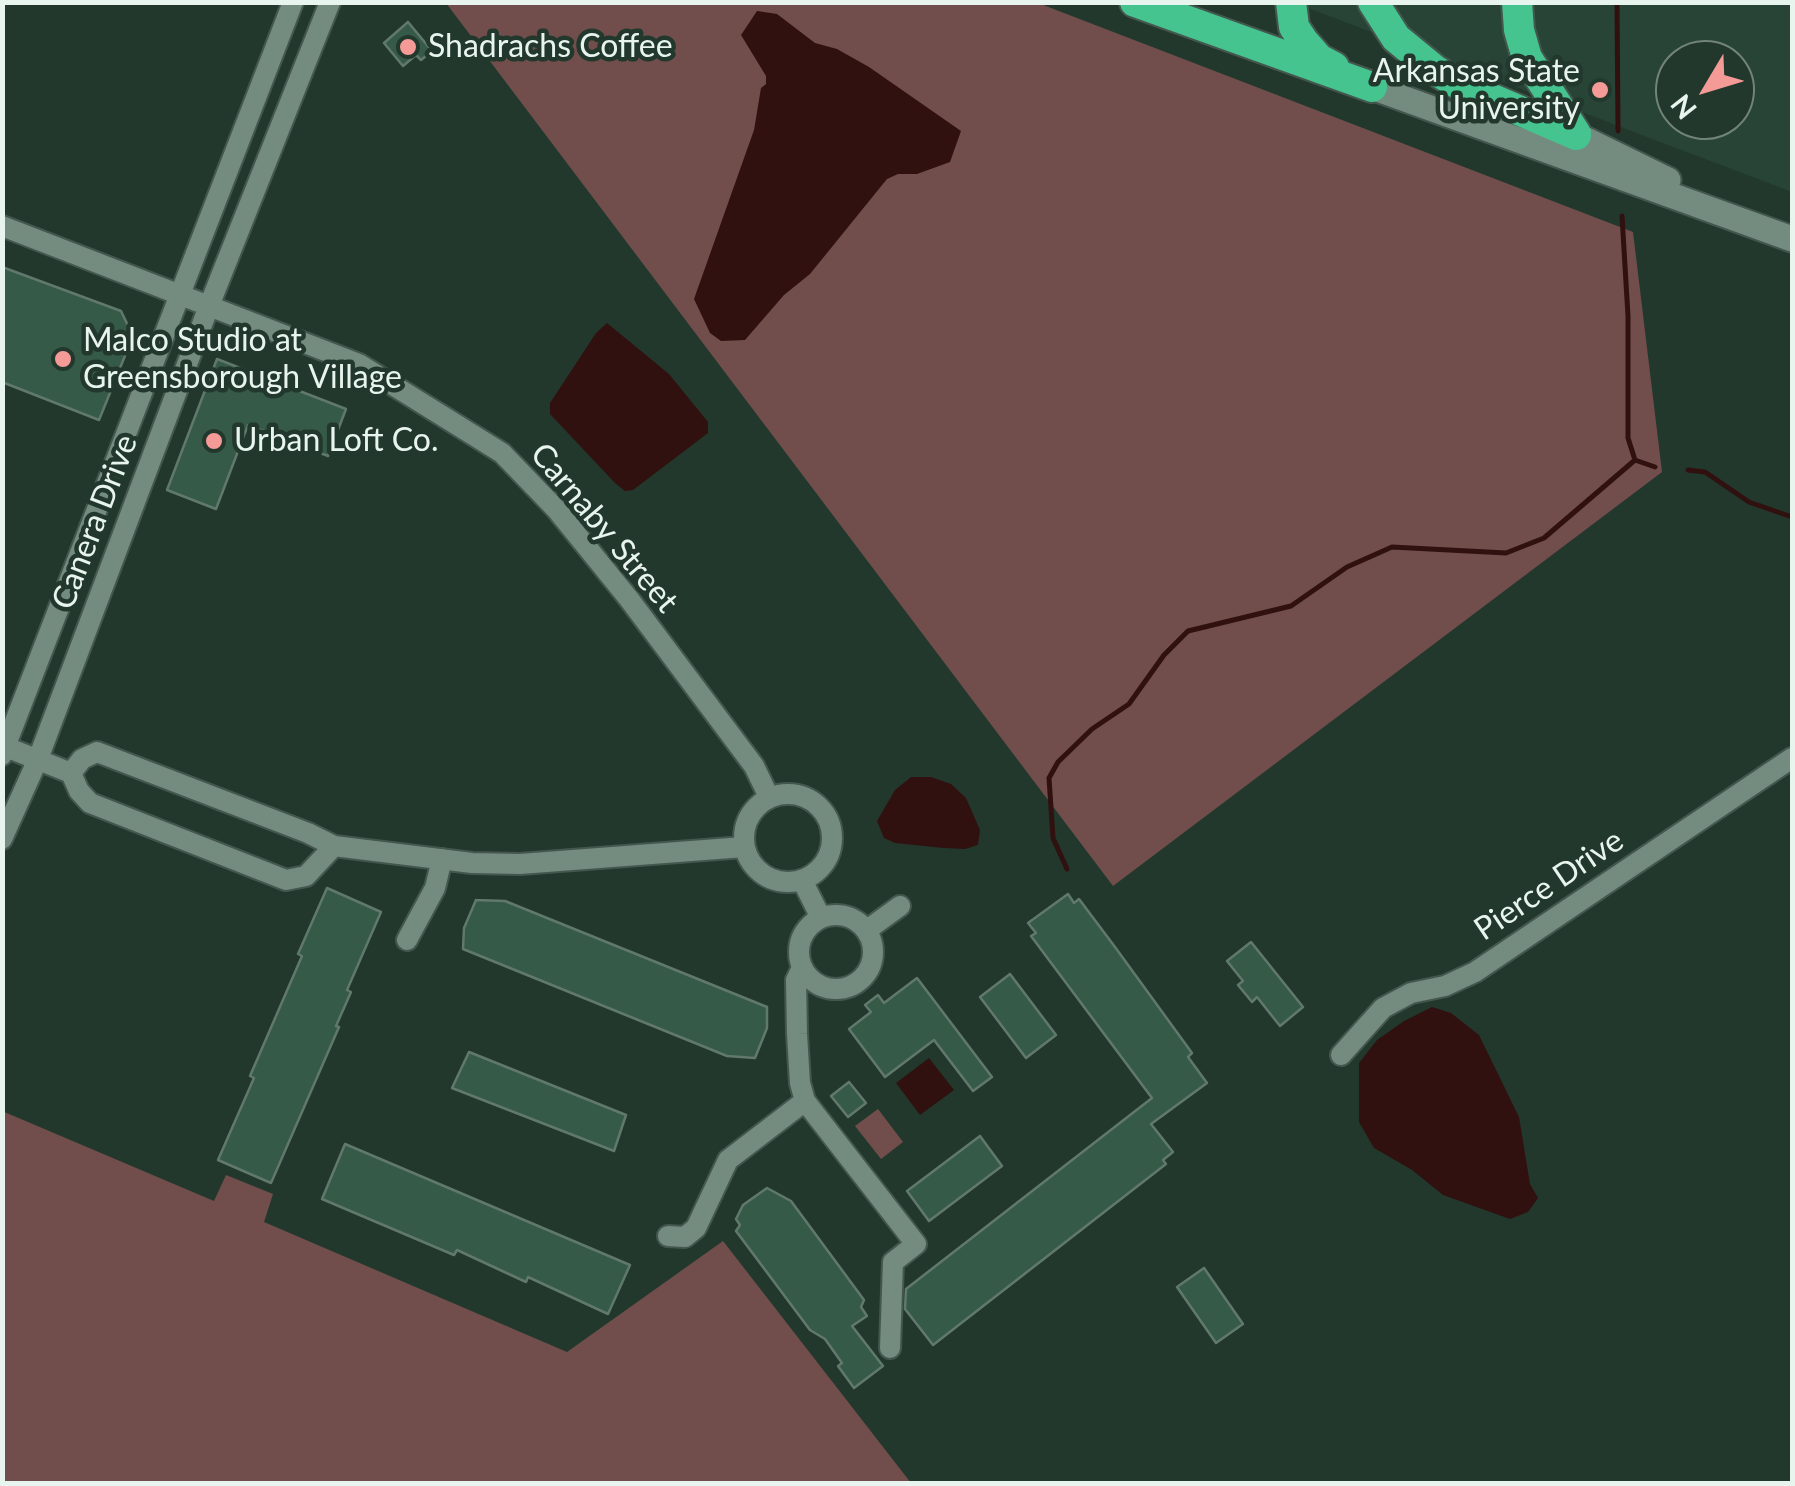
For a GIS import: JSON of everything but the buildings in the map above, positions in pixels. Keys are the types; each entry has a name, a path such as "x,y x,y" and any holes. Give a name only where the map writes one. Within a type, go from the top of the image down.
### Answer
{"highway":[{"path":"1135,2 1372,87"},
{"path":"1290,2 1294,26 1320,59 1372,87"},
{"path":"1372,2 1396,38 1435,70 1458,84 1576,135"},
{"path":"1517,2 1527,58 1576,135"}],"main road":[{"path":"1372,87 1792,239"},
{"path":"1576,135 1766,229"}],"street":[{"name":"Canera Drive","path":"3,748 292,2"},
{"name":"Canera Drive","path":"2,839 38,760 209,306 330,2"},
{"name":"Carnaby Street","path":"2,226 360,364 502,454 556,509 629,600 754,766 769,797"},
{"path":"3,748 71,773 79,792 90,803 286,880 306,876 334,846"},
{"path":"71,773 82,759 96,752 334,846 442,859 520,864 744,846"},
{"name":"Pierce Drive","path":"1341,1056 1383,1008 1411,993 1445,986 1475,972 1792,758"},
{"path":"797,794 822,809 829,821 831,850 825,863 802,880 787,882 765,875 749,860 743,832 756,805 769,797 797,794"},
{"path":"407,940 435,888 442,859"},
{"path":"802,880 821,918"},
{"path":"866,930 900,906"},
{"path":"802,968 816,984 827,989 850,988 868,974 874,952 866,930 846,916 821,918 811,924 800,945 802,968 796,980 800,1083 804,1101 916,1244 893,1262 890,1348"},
{"path":"796,1011 827,989"},
{"path":"668,1236 685,1237 696,1228 728,1160 804,1101"}],"shaded area":[{"path":"446,3 1038,3 1633,232 1662,472 1113,886"},
{"name":"Arkansas State University","path":"1295,3 1792,3 1792,192 1655,140 1755,140 1755,40 1655,40 1655,140"},
{"path":"757,11 777,14 815,43 837,49 869,67 961,131 950,162 887,179 810,274 784,295 745,340 721,341 710,333 694,299 754,130 761,88 766,84 766,76 741,35"},
{"path":"607,323 669,374 708,422 708,433 633,490 625,491 615,483 550,414 550,403 596,333"},
{"path":"911,777 931,777 951,784 966,798 980,830 978,845 943,848 895,843 884,838 877,821 895,790"},
{"path":"1432,1007 1451,1013 1479,1035 1519,1117 1530,1184 1538,1198 1528,1212 1510,1219 1443,1195 1412,1170 1374,1148 1359,1122 1359,1063 1377,1040"},
{"path":"929,1058 954,1090 920,1115 896,1083"},
{"path":"878,1109 903,1142 881,1159 855,1126"},
{"path":"2,1111 214,1201 226,1175 273,1194 264,1222 567,1352 723,1241 911,1483 3,1483"}],"waterway":[{"path":"1617,2 1618,131"},
{"path":"1067,869 1053,838 1049,778 1058,762 1092,729 1129,704 1164,655 1188,631 1291,606 1347,567 1392,547 1506,553 1544,538 1635,460 1628,438 1628,316 1622,216"},
{"path":"1635,460 1655,467"},
{"path":"1688,470 1705,472 1749,502 1792,517"}],"place":[{"name":"Shadrachs Coffee","path":"408,47"},
{"name":"Arkansas State University","path":"1600,90"},
{"name":"Malco Studio at Greensborough Village","path":"63,359"},
{"name":"Urban Loft Co.","path":"214,441"}]}
